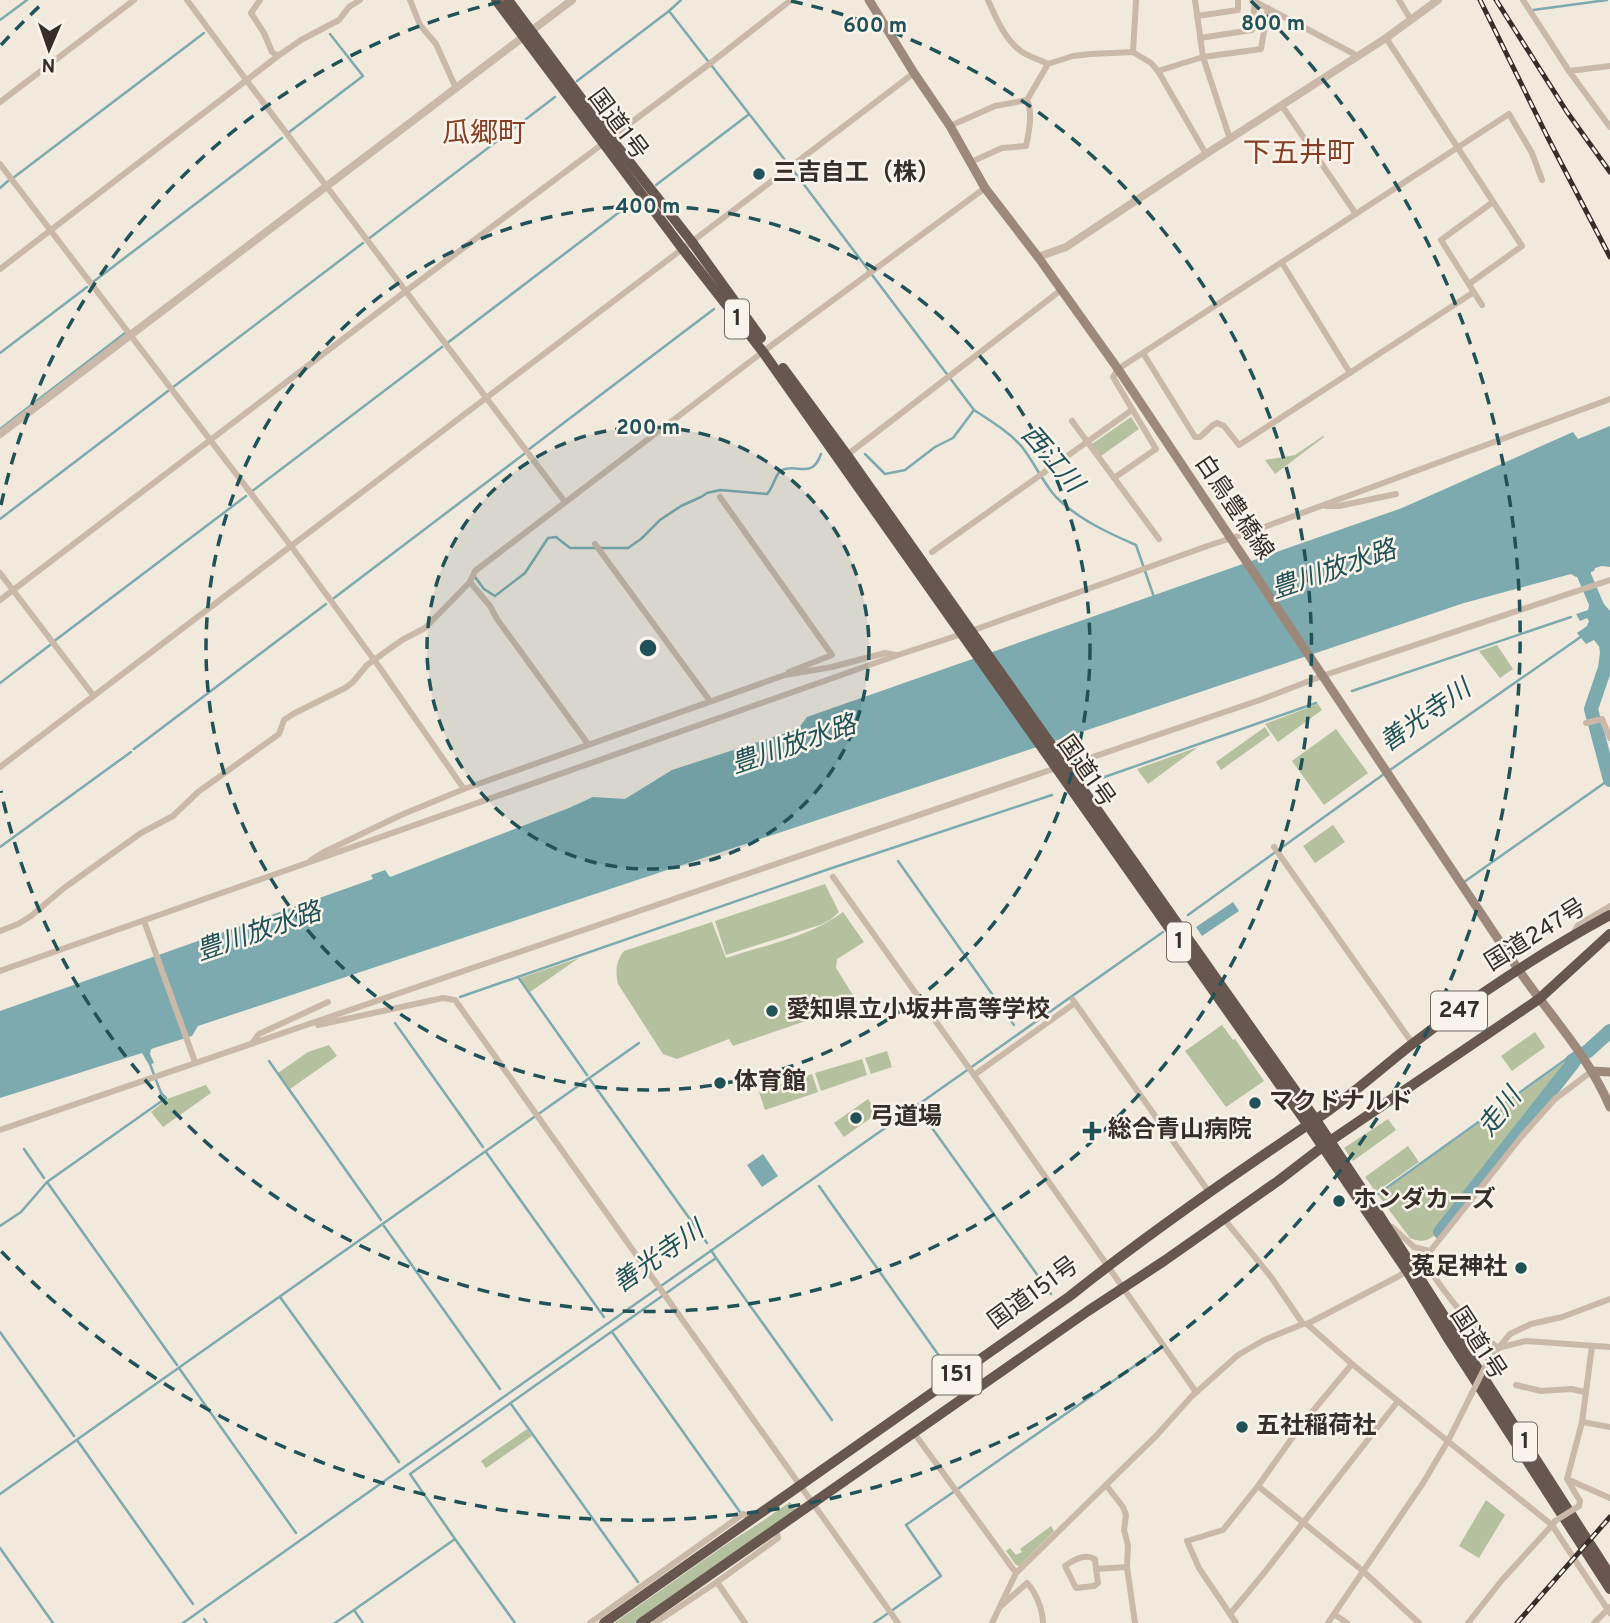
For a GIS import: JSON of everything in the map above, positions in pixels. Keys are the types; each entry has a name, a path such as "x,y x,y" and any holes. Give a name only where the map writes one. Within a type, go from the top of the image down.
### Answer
{"highway":[{"name":"国道1号","path":"496,0 528,34"},
{"name":"国道1号","path":"508,0 528,34 765,350 1414,1266 1447,1337 1610,1589"},
{"name":"国道1号","path":"765,350 848,455 970,638"},
{"name":"国道247号","path":"1312,1122 1413,1044 1518,969 1610,915"},
{"name":"国道247号","path":"1326,1144 1539,999 1610,934"},
{"name":"国道151号","path":"604,1623 1059,1303 1209,1192 1312,1122"},
{"name":"国道1号","path":"1326,1144 1414,1266 1610,1575"},
{"name":"国道151号","path":"640,1623 1224,1219 1326,1144"}],"main road":[{"name":"白鳥豊橋線","path":"869,0 950,126 985,188 1118,369 1391,782 1539,999 1579,1050 1601,1085 1610,1107"},
{"path":"1592,1070 1610,1072"}],"street":[{"path":"0,102 134,0"},
{"path":"187,0 565,502"},
{"path":"260,0 251,13 272,52 278,56"},
{"path":"0,269 278,56 300,40 339,20 360,0"},
{"path":"410,0 420,25 436,44 456,88"},
{"path":"0,435 572,0"},
{"path":"0,600 791,0"},
{"path":"988,0 1001,27 1013,43 1022,52 1048,64 1091,54 1133,52 1152,63 1206,154"},
{"path":"1133,52 1136,0"},
{"path":"1195,0 1203,57 1230,139"},
{"path":"1197,16 1238,10 1238,0"},
{"path":"1398,0 1411,20"},
{"path":"1038,257 1066,247 1386,38 1438,0"},
{"path":"1523,0 1569,71 1610,127"},
{"path":"1200,38 1252,30 1254,1 1358,56"},
{"path":"1158,71 1203,57 1261,49 1268,8"},
{"path":"1386,38 1522,246 1469,284"},
{"path":"950,126 995,106 1027,100 1048,64"},
{"path":"1569,71 1610,66"},
{"path":"0,767 914,73"},
{"path":"971,162 1002,148 1026,146 1030,105 1027,100"},
{"path":"1282,106 1356,214"},
{"path":"1114,478 1156,449 1114,377 1118,369 1509,114 1532,153 1542,180"},
{"path":"0,164 291,546 464,789"},
{"path":"0,932 31,916 64,888 130,841 173,816 198,792 279,734 284,720 345,688 402,640 425,628 470,582 475,571 765,350 985,188"},
{"path":"1482,305 1441,240 1493,202"},
{"path":"1282,263 1350,373"},
{"path":"848,455 1061,290"},
{"path":"1143,353 1195,437 1200,437 1217,423 1224,426 1239,445 1474,292"},
{"path":"0,971 145,923 898,655 970,638 1610,399"},
{"path":"932,552 1132,410"},
{"path":"1072,421 1159,539"},
{"path":"1323,506 1339,506 1396,494"},
{"path":"720,497 832,655 785,674"},
{"path":"598,546 710,701"},
{"path":"0,573 93,695"},
{"path":"0,1130 194,1060 306,1026 1057,762 1260,700 1320,673 1610,580"},
{"path":"470,582 588,744"},
{"path":"301,866 401,815 464,789 785,674 832,667 885,653 898,655"},
{"path":"1586,723 1602,719 1610,738"},
{"path":"1274,847 1413,1044"},
{"path":"833,877 1196,1392"},
{"path":"1572,936 1578,925 1610,906"},
{"path":"145,923 194,1060"},
{"path":"1598,946 1610,945"},
{"path":"306,1026 443,998 454,1000 898,1623"},
{"path":"253,1042 259,1034 328,1002"},
{"path":"973,1073 1074,1002 1209,1192"},
{"path":"992,1623 1016,1573 1156,1436 1196,1392 1238,1355 1264,1340 1305,1324 1414,1266 1546,1108 1592,1070"},
{"path":"1380,1216 1414,1247 1429,1251"},
{"path":"1224,1219 1305,1324 1448,1441 1554,1523 1609,1610 1594,1623"},
{"path":"1414,1266 1456,1306 1478,1332 1498,1348"},
{"path":"1328,1623 1423,1483 1448,1441 1488,1362 1510,1334 1531,1324 1562,1317 1610,1299"},
{"path":"1498,1348 1526,1340 1610,1347"},
{"path":"1468,1623 1502,1580 1554,1523 1579,1506 1580,1501 1567,1479 1583,1422 1592,1346"},
{"path":"1236,1623 1199,1568 1187,1541 1223,1530 1352,1364"},
{"path":"1516,1385 1541,1391 1571,1388 1585,1392"},
{"path":"1230,1614 1398,1401"},
{"path":"1583,1422 1610,1426"},
{"path":"914,1433 1016,1573"},
{"path":"1567,1479 1610,1498"},
{"path":"1106,1485 1126,1515 1124,1530 1128,1545 1127,1567 1135,1623"},
{"path":"1258,1486 1363,1571 1419,1623"},
{"path":"590,1623 743,1514 754,1518"},
{"path":"655,1623 717,1583 778,1538 776,1527"},
{"path":"1091,1557 1095,1559 1096,1569 1098,1583 1076,1588 1065,1566 1075,1559 1091,1557"},
{"path":"1096,1569 1127,1567"},
{"path":"717,1583 746,1623"},
{"path":"1000,1607 1027,1583 1043,1616 1043,1623"},
{"path":"1334,1614 1347,1623"}],"green space":[{"path":"1131,417 1139,429 1101,456 1092,444"},
{"path":"1323,436 1275,474 1265,460 1295,455"},
{"path":"1497,645 1513,669 1500,678 1479,651"},
{"path":"1318,704 1322,710 1278,742 1265,724"},
{"path":"1265,727 1270,735 1221,770 1216,762"},
{"path":"1336,729 1368,773 1324,805 1292,761"},
{"path":"1198,747 1148,784 1137,769"},
{"path":"1333,825 1345,842 1315,863 1303,846"},
{"path":"825,884 839,912 830,920 726,955 715,921"},
{"path":"843,912 864,942 837,959 836,968 858,1003 733,1046 729,1039 677,1059 663,1054 618,984 617,966 624,951 712,922 726,958 802,934"},
{"path":"579,958 530,992 520,978"},
{"path":"1222,1025 1264,1081 1226,1107 1185,1051"},
{"path":"1535,1032 1545,1047 1512,1071 1501,1056"},
{"path":"329,1045 337,1056 290,1089 278,1073 308,1052"},
{"path":"887,1051 892,1067 871,1074 865,1058"},
{"path":"1573,1056 1575,1059 1438,1232 1425,1240 1410,1238 1378,1195"},
{"path":"862,1059 867,1075 821,1091 815,1073"},
{"path":"812,1074 818,1092 765,1110 759,1092"},
{"path":"206,1085 211,1093 163,1127 151,1112 167,1099"},
{"name":"弓道場","path":"868,1099 878,1113 844,1137 834,1123"},
{"path":"1388,1119 1396,1130 1353,1161 1344,1148"},
{"path":"1408,1146 1419,1162 1376,1192 1365,1177"},
{"path":"527,1429 532,1436 486,1468 481,1461"},
{"path":"1486,1500 1505,1515 1479,1558 1459,1546"},
{"path":"790,1502 797,1511 638,1623 614,1623 731,1541"},
{"path":"1051,1526 1054,1531 1019,1566 1016,1565 1006,1551 1010,1548 1016,1555 1022,1552 1020,1549"}],"water":[{"name":"豊川放水路","path":"1610,426 1610,567 1595,568 1591,576 1583,578 1571,574 1464,603 198,1026 192,1036 151,1049 154,1063 149,1065 142,1053 0,1098 0,1011 373,879 371,875 385,870 390,877 593,797 625,799 672,770 798,729 807,717 1402,508 1573,432 1578,439"},
{"path":"1597,596 1610,611 1610,656 1606,655 1594,640 1586,644 1577,633 1587,626 1589,621 1587,618 1580,621 1576,614 1588,610 1591,597"},
{"path":"1233,902 1239,911 1202,936 1196,927"},
{"path":"763,1154 778,1176 762,1187 747,1165"}],"waterway":[{"path":"0,20 27,0"},
{"name":"西江川","path":"681,0 669,11 974,410 1015,439 1052,492 1065,505 1094,525 1136,545 1154,597"},
{"path":"1533,10 1607,0"},
{"path":"577,81 669,11"},
{"path":"13,178 204,33"},
{"path":"288,133 363,76 330,34"},
{"path":"367,240 555,97"},
{"path":"656,185 748,115"},
{"path":"93,282 282,138"},
{"path":"0,188 8,181"},
{"path":"446,344 634,201"},
{"path":"172,388 363,243"},
{"path":"0,353 87,287"},
{"path":"528,450 714,309"},
{"path":"0,429 125,333"},
{"path":"251,492 442,347"},
{"path":"0,519 168,391"},
{"path":"865,454 885,474 905,470 935,447 953,438 974,410"},
{"path":"334,598 524,454"},
{"path":"475,577 484,589 495,596 525,573 548,538 556,537 570,548 628,548 660,520 707,493 720,490 767,494 782,470 809,469 821,454"},
{"path":"53,642 246,496"},
{"name":"善光寺川","path":"1578,561 1600,613"},
{"path":"134,749 326,604"},
{"path":"1352,691 1571,617"},
{"name":"善光寺川","path":"1390,770 1582,636"},
{"name":"走川","path":"1605,636 1605,668 1591,709 1610,780"},
{"path":"0,683 50,645"},
{"path":"1093,781 1316,703"},
{"path":"0,847 131,752"},
{"name":"善光寺川","path":"1188,915 1384,774"},
{"path":"1464,882 1610,779"},
{"path":"460,997 1052,795"},
{"path":"898,861 1014,1025"},
{"name":"善光寺川","path":"183,1623 1163,932"},
{"path":"518,977 587,1075"},
{"path":"395,1023 483,1147"},
{"name":"走川","path":"1440,1232 1572,1061 1610,1031"},
{"path":"0,1494 639,1043"},
{"path":"1378,1194 1572,1055 1588,1051"},
{"path":"269,1061 381,1220"},
{"path":"0,1226 21,1212 47,1182 166,1098 161,1093 150,1064"},
{"path":"589,1078 707,1243"},
{"path":"922,1114 1051,1294"},
{"path":"24,1149 44,1178"},
{"path":"486,1152 604,1317"},
{"path":"47,1182 177,1365"},
{"path":"819,1186 947,1367"},
{"path":"384,1226 500,1389"},
{"path":"363,1623 354,1610 455,1539 410,1474 716,1258 711,1250"},
{"path":"716,1258 832,1420"},
{"path":"280,1297 399,1462"},
{"path":"0,1332 74,1436"},
{"path":"612,1332 740,1512"},
{"path":"874,1623 941,1576 906,1525 1159,1349"},
{"path":"179,1368 296,1533"},
{"path":"511,1404 638,1582"},
{"path":"77,1440 193,1604"},
{"path":"455,1539 515,1623"},
{"path":"0,1548 53,1623"},
{"path":"335,1623 354,1610"},
{"path":"204,1619 207,1623"}],"railway":[{"path":"1480,0 1610,257"},
{"path":"1496,0 1567,112 1610,172"},
{"path":"1517,1623 1610,1517"}],"place":[{"name":"三吉自工（株）","path":"759,174"},
{"name":"愛知県立小坂井高等学校","path":"772,1011"},
{"name":"体育館","path":"720,1083"},
{"name":"マクドナルド","path":"1255,1103"},
{"name":"弓道場","path":"856,1118"},
{"name":"総合青山病院","path":"1092,1131"},
{"name":"ホンダカーズ","path":"1339,1201"},
{"name":"菟足神社","path":"1521,1268"},
{"name":"五社稲荷社","path":"1242,1427"}],"district":[{"name":"瓜郷町","path":"484,135"},
{"name":"下五井町","path":"1299,155"}]}
